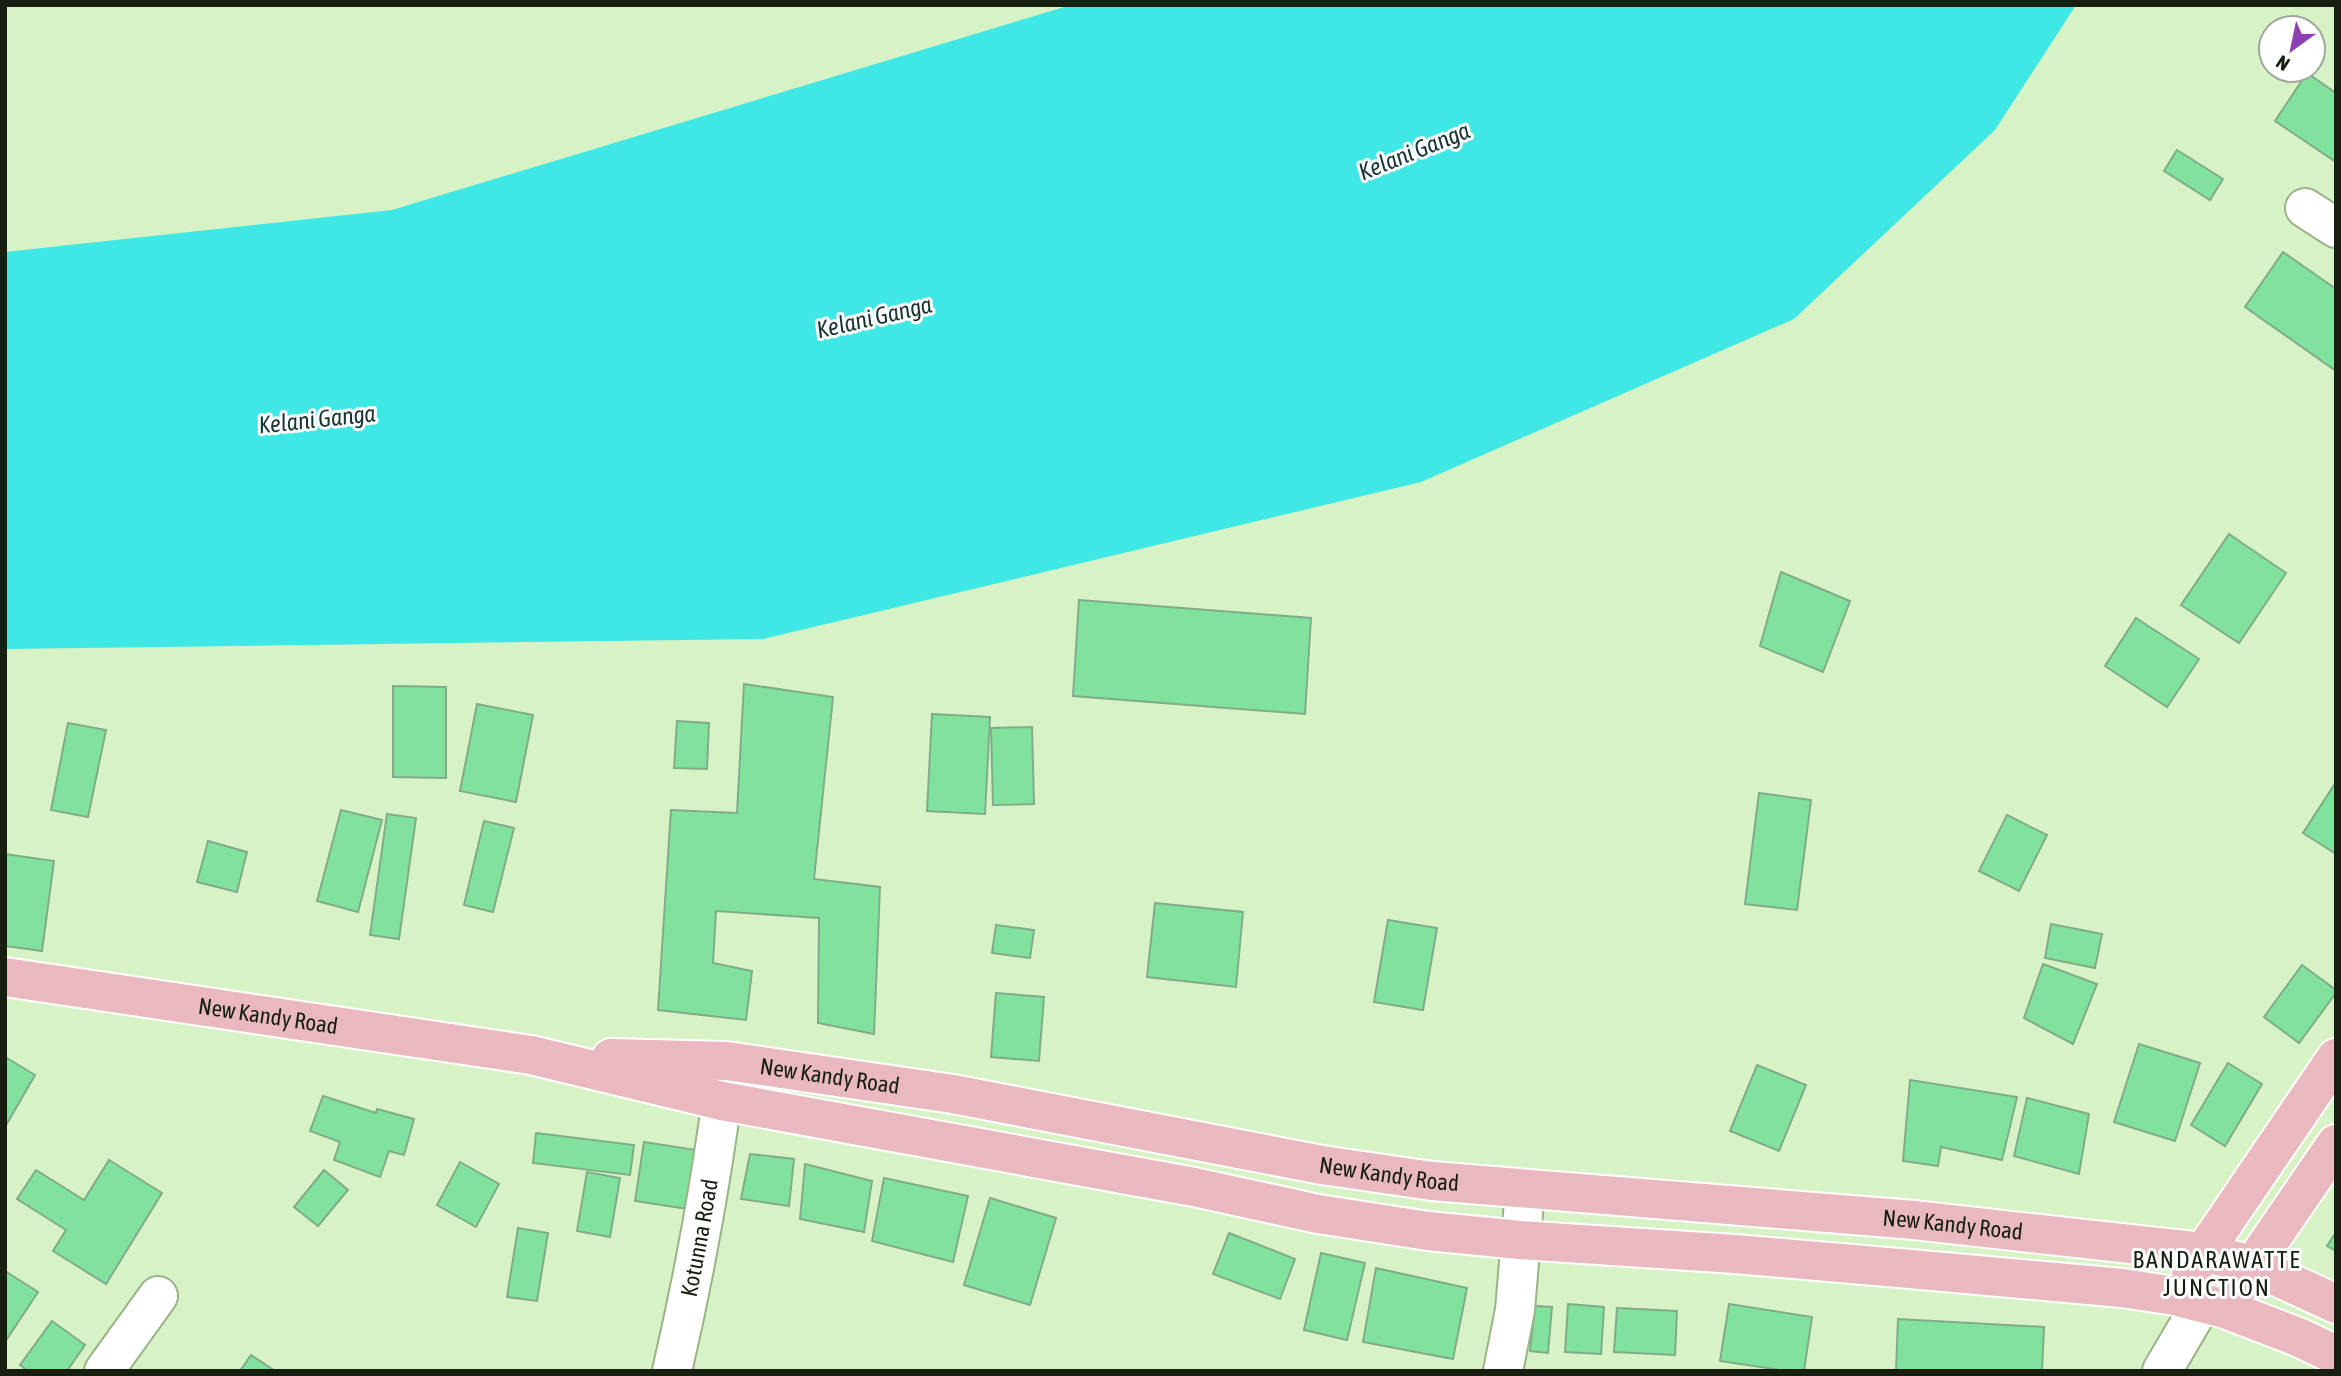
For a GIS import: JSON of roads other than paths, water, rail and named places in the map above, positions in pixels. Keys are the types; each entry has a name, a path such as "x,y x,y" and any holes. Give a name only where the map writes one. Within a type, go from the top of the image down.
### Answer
{"main road":[{"name":"New Kandy Road","path":"5,977 531,1055 722,1101 1194,1187 1318,1214 1428,1231 1520,1240 1735,1254 2122,1288 2201,1303 2298,1337 2336,1354"},
{"name":"New Kandy Road","path":"531,1055 727,1061 953,1094 1322,1165 1432,1181 1914,1220 2203,1252 2252,1265 2336,1304"},
{"path":"2201,1303 2203,1252 2336,1058"},
{"path":"2201,1303 2252,1265 2336,1144"}],"street":[{"name":"Kotunna Road","path":"672,1371 692,1285 709,1192 727,1061"},
{"path":"1503,1371 1515,1310 1525,1190"},
{"path":"104,1371 158,1296"},
{"path":"2162,1371 2201,1303"}],"water":[{"name":"Kelani Ganga","path":"1071,5 2076,5 1995,130 1794,319 1421,482 763,639 5,649 5,252 392,210"}],"district":[{"name":"BANDARAWATTE JUNCTION","path":"2217,1273"}]}
